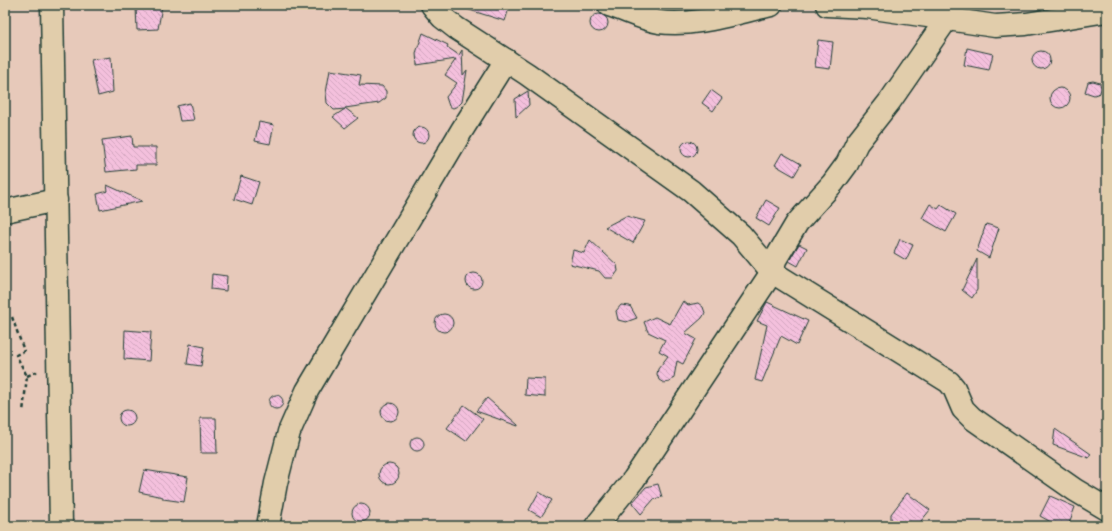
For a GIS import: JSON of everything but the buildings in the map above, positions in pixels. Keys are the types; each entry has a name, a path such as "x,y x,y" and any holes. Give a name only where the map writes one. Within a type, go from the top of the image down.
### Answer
{"street":[{"path":"52,5 62,526"},
{"path":"432,5 442,17 506,60 691,191 741,235 772,272 949,382 954,388 963,409 972,418 1075,490 1107,509"},
{"path":"609,5 657,22 675,23 689,22 771,5"},
{"path":"827,5 867,7 946,20 995,26 1026,24 1107,10"},
{"path":"596,526 634,479 772,272 775,260 797,223 833,183 847,164 857,143 890,100 946,20"},
{"path":"268,526 276,482 289,432 307,392 462,130 506,60"},
{"path":"5,211 56,200"}],"path":[{"path":"5,317 12,317 24,351 16,355 27,376 23,412"}]}
